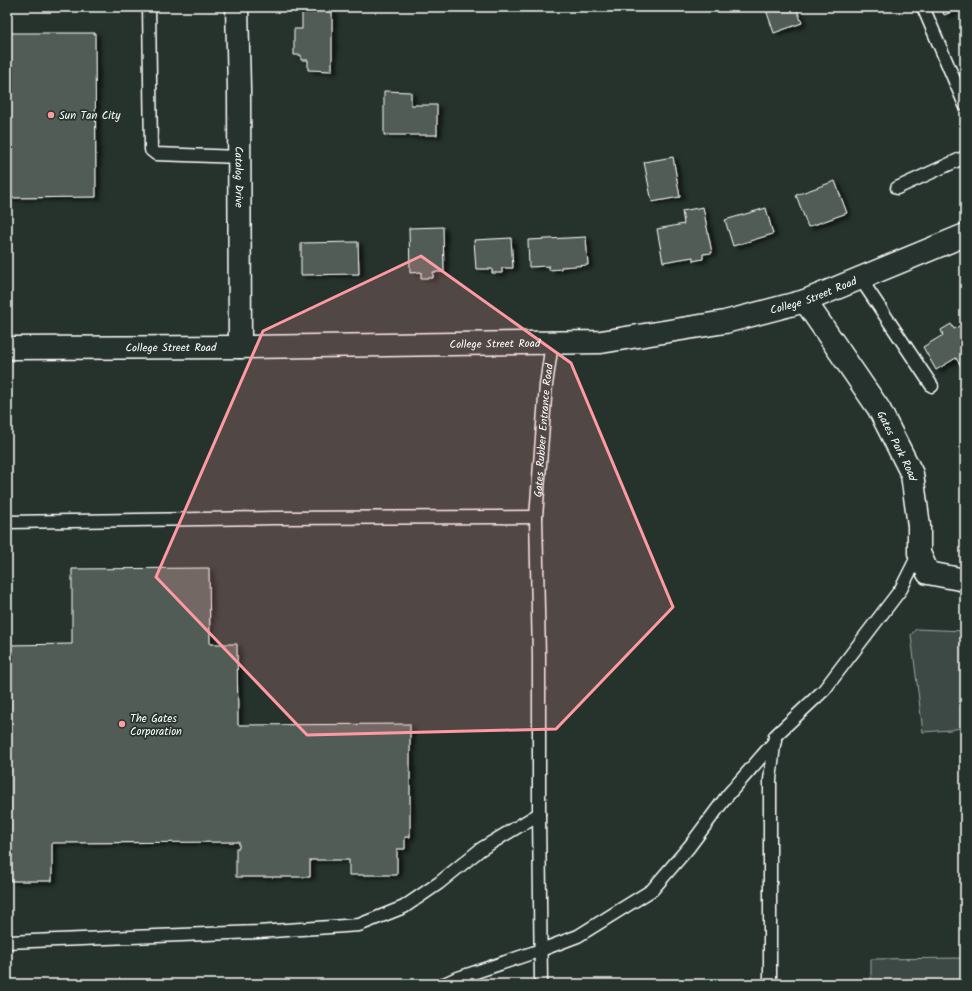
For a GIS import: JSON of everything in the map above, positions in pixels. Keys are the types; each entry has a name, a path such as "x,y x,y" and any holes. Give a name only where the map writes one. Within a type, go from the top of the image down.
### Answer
{"street":[{"name":"Catalog Drive","path":"237,7 240,157 240,347"},
{"name":"College Street Road","path":"7,348 240,347 601,342 718,323 805,301 965,235"},
{"name":"Gates Park Road","path":"805,301 879,410 912,474 920,526 919,553 928,573 965,580"}],"lane":[{"path":"149,7 151,150 156,154 240,157"},
{"path":"923,7 965,105"},
{"path":"897,188 965,157"},
{"path":"860,278 932,386"},
{"name":"Gates Rubber Entrance Road","path":"542,984 539,814 539,657 536,517 546,385 552,343"},
{"path":"7,522 273,518 536,517"},
{"path":"770,984 770,780 775,736 824,690 901,589 919,553"},
{"path":"444,984 578,936 652,890 689,848 727,796 775,741"},
{"path":"7,942 258,932 359,925 404,907 439,883 481,849 539,814"}],"highlighted area":[{"path":"421,256 571,363 673,607 556,729 307,735 156,577 263,331"}],"shaded area":[{"path":"916,629 965,631 965,727 950,730 923,732 911,635"},
{"path":"965,958 965,984 871,984 871,959"}],"building":[{"path":"765,7 796,7 802,23 774,33"},
{"path":"941,7 965,7 944,15"},
{"path":"302,8 332,8 332,71 308,70 308,60 301,60 301,55 294,55 294,29 302,29"},
{"name":"Sun Tan City","path":"7,33 95,33 96,197 7,198"},
{"path":"384,91 411,92 411,105 437,105 437,135 384,135"},
{"path":"673,157 680,197 652,202 644,162"},
{"path":"835,181 847,213 808,227 796,195"},
{"path":"703,207 712,253 703,254 703,259 693,261 693,257 663,262 657,229 684,224 682,211"},
{"path":"766,208 773,234 733,246 725,220"},
{"path":"443,227 444,272 433,272 433,278 421,278 421,272 410,273 409,228"},
{"path":"586,237 588,265 561,267 561,269 549,270 549,266 529,267 528,240"},
{"path":"511,238 513,268 502,268 502,273 492,273 492,269 476,269 474,240"},
{"path":"358,242 359,274 301,275 301,243"},
{"path":"951,324 954,329 961,325 965,331 965,373 956,358 936,370 923,347 943,335 941,330"},
{"name":"The Gates Corporation","path":"209,568 210,644 237,644 238,725 410,724 410,837 405,837 405,849 397,849 397,875 349,875 349,860 310,860 310,877 236,877 236,848 239,848 239,842 52,843 52,881 8,881 7,645 72,644 72,569"}],"place":[{"name":"Sun Tan City","path":"51,115"},
{"name":"The Gates Corporation","path":"122,724"}]}
